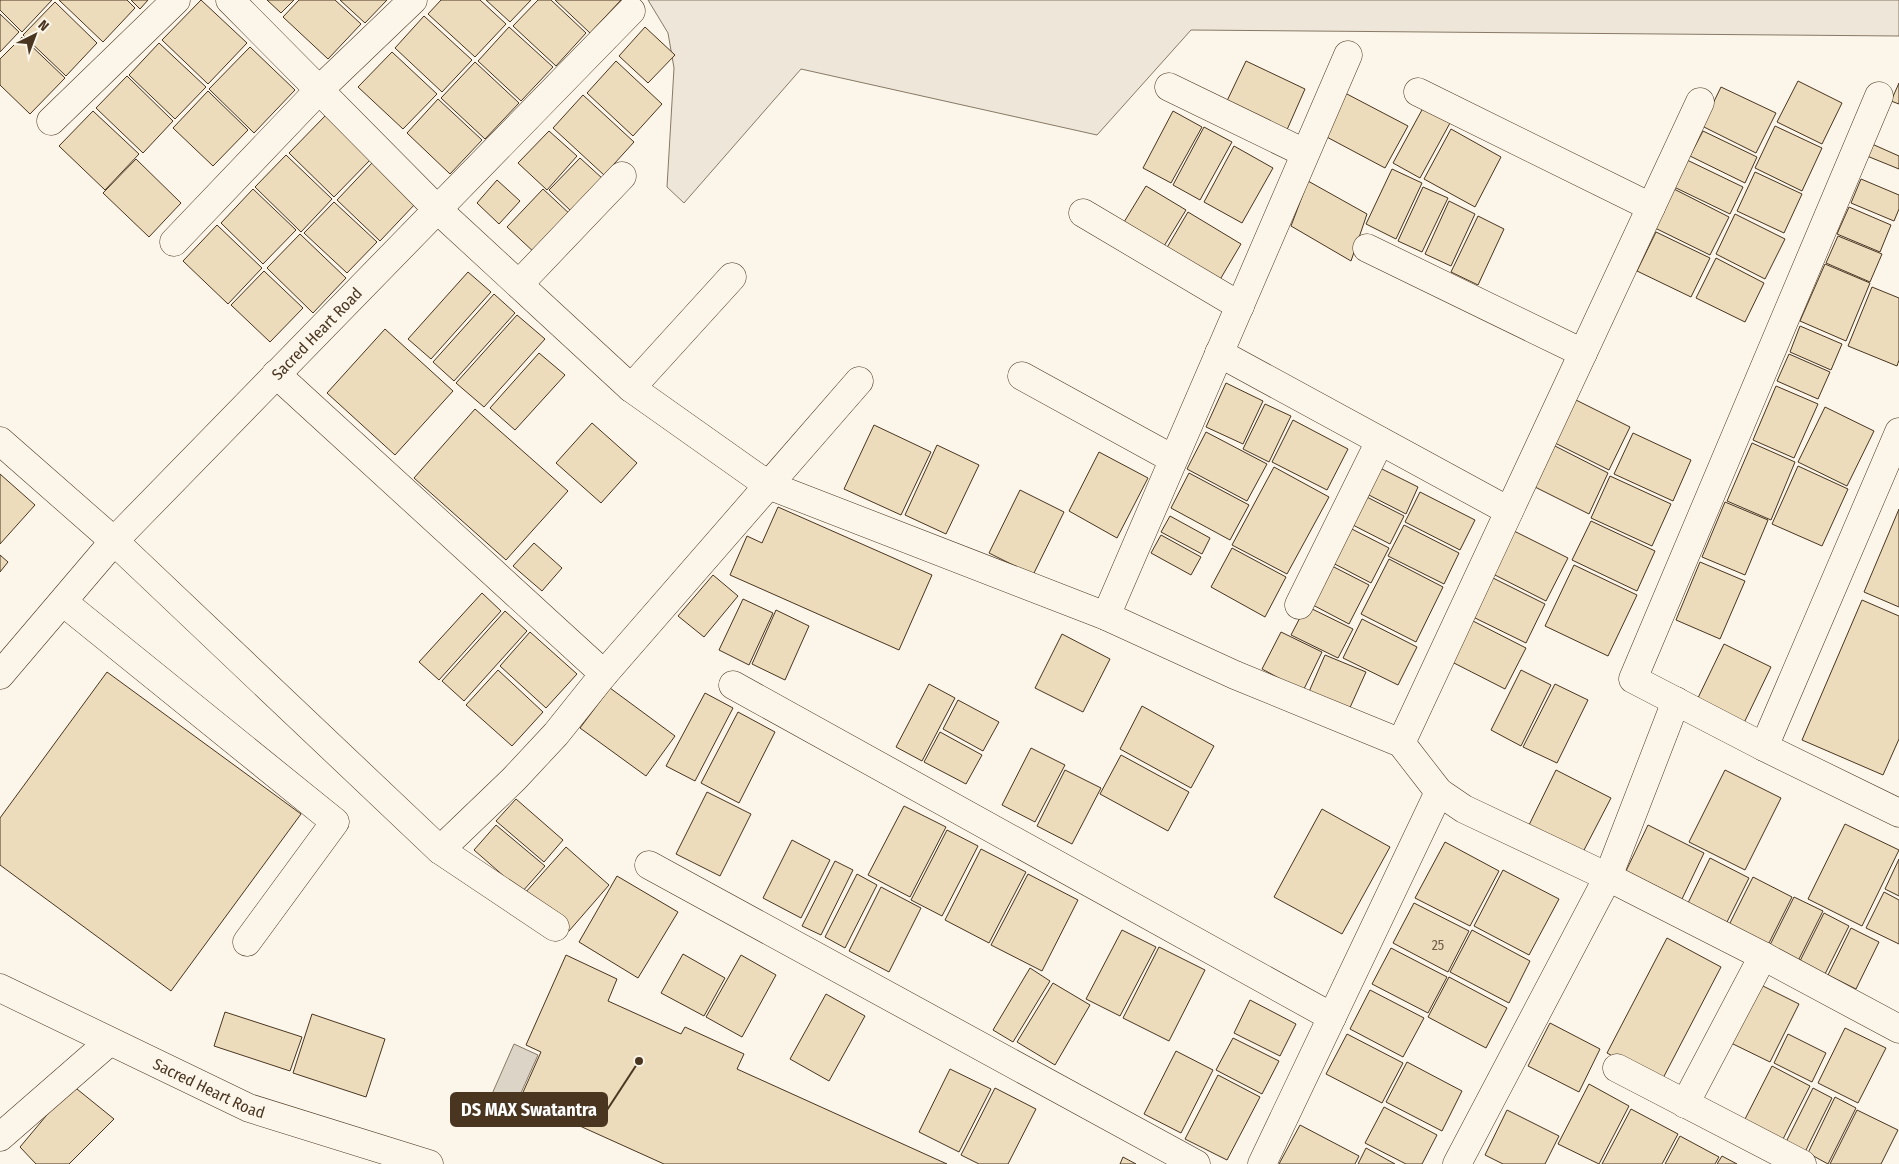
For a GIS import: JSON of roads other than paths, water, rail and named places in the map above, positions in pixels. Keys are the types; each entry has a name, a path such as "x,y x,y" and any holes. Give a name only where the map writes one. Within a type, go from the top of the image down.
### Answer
{"street":[{"path":"51,121 176,0"},
{"path":"230,0 437,209 631,388 768,485 1106,616 1235,675 1401,743 1439,792 1464,809 1608,877 1763,956 1899,1029"},
{"path":"174,242 319,90 413,0"},
{"name":"Sacred Heart Road","path":"0,675 114,541 631,11"},
{"path":"1106,616 1348,55"},
{"path":"1169,87 1305,153"},
{"path":"1418,92 1651,207"},
{"path":"1879,96 1633,679 1764,747 1899,813"},
{"path":"1401,743 1700,102"},
{"path":"519,284 622,176"},
{"path":"1083,213 1240,306"},
{"path":"1367,248 1583,353"},
{"path":"631,388 732,277"},
{"path":"1219,353 1509,511"},
{"path":"276,374 604,674"},
{"path":"1022,376 1173,459"},
{"path":"440,850 556,734 604,674 859,381"},
{"path":"1764,747 1899,432"},
{"path":"0,441 114,541 440,850 555,927"},
{"path":"1300,605 1380,441"},
{"path":"63,602 336,822 247,942"},
{"path":"733,685 1332,1017"},
{"path":"1457,1164 1608,877 1676,701"},
{"path":"1262,1164 1439,792"},
{"path":"649,865 1196,1164"},
{"path":"1685,1104 1763,956"},
{"name":"Sacred Heart Road","path":"0,988 249,1108 429,1164"},
{"path":"0,1137 109,1042"},
{"path":"1617,1068 1802,1164"}],"place":[{"name":"DS MAX Swatantra","path":"639,1061"}]}
